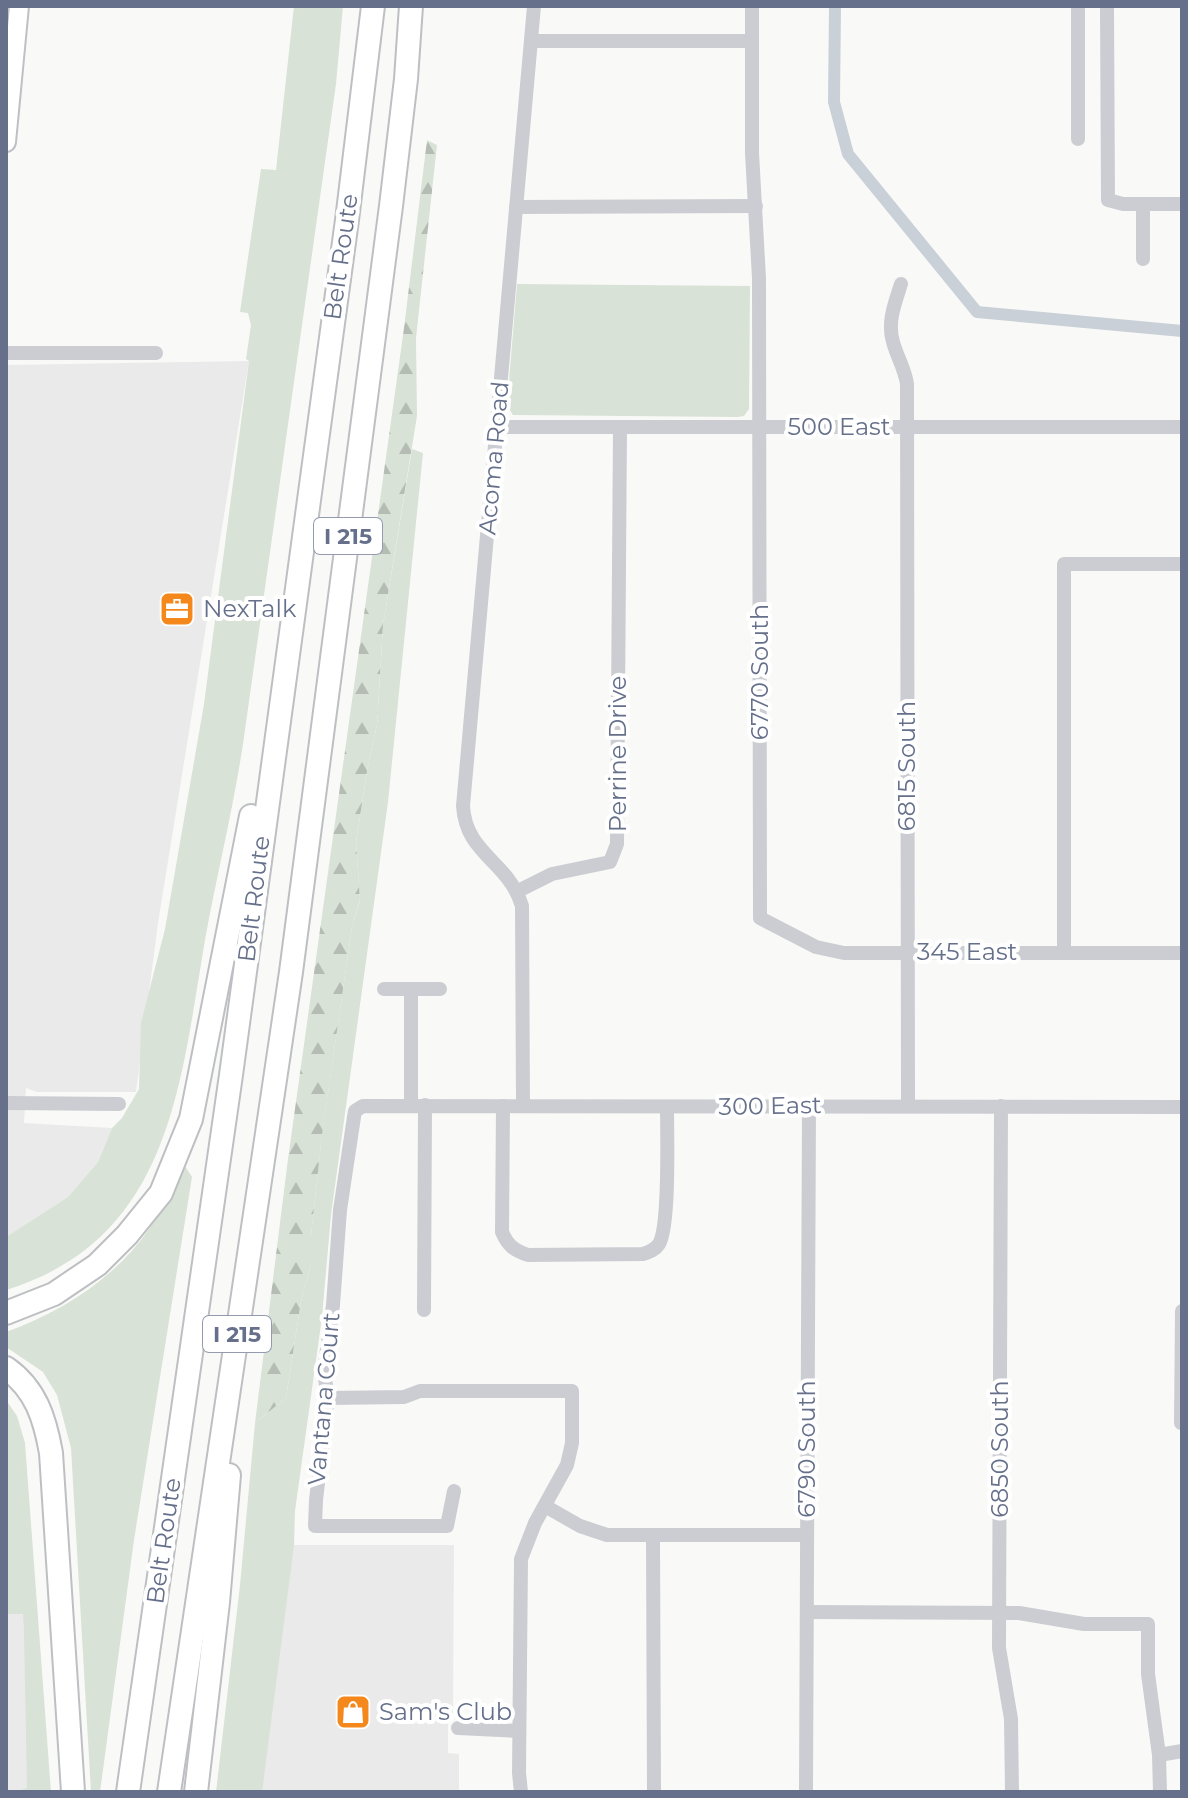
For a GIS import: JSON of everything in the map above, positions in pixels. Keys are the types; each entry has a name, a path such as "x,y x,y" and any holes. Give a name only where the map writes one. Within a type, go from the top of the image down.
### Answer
{"highway":[{"name":"Belt Route","path":"128,1792 231,1075 347,220 373,6"},
{"name":"Belt Route","path":"169,1792 291,972 385,253 406,79 411,6"},
{"path":"6,1313 54,1294 97,1265 127,1235 161,1193 179,1149 191,1119 291,615"},
{"path":"196,1792 218,1602 245,1284"},
{"path":"6,1368 34,1396 47,1428 51,1453 73,1792"}],"main road":[{"path":"6,142 19,6"}],"street":[{"name":"Acoma Road","path":"518,891 505,873 472,841 464,822 463,806 534,6"},
{"name":"6770 South","path":"752,6 752,153 759,278 760,918"},
{"path":"1078,6 1078,139"},
{"path":"1107,6 1108,200 1115,203 1182,204"},
{"path":"531,41 752,41"},
{"path":"1143,204 1143,259"},
{"path":"516,207 756,206"},
{"name":"6815 South","path":"901,284 893,309 891,332 906,375 908,1105"},
{"path":"6,353 156,353"},
{"name":"500 East","path":"496,427 1182,427"},
{"name":"Perrine Drive","path":"518,891 552,874 610,862 617,844 620,427"},
{"path":"1064,953 1064,564 1182,564"},
{"path":"518,891 524,925 523,1106"},
{"name":"345 East","path":"760,918 828,951 1182,953"},
{"path":"384,989 440,989"},
{"path":"411,989 424,1310"},
{"path":"6,1103 119,1104"},
{"name":"300 East","path":"358,1108 418,1105 1182,1107"},
{"name":"6790 South","path":"806,1792 809,1105"},
{"path":"503,1106 502,1232 507,1244 528,1255 643,1254 654,1249 661,1238 666,1198 667,1107"},
{"name":"6850 South","path":"1001,1106 999,1613 1001,1665 1011,1719 1012,1792"},
{"name":"Vantana Court","path":"358,1108 340,1210 324,1372 328,1398 315,1526 447,1526 454,1491"},
{"path":"1181,1423 1182,1311"},
{"path":"328,1398 404,1397 417,1391 572,1391 574,1420 567,1465 525,1542 520,1567 521,1792"},
{"path":"545,1506 592,1531 607,1535 807,1535"},
{"path":"653,1536 654,1792"},
{"path":"807,1612 999,1613 1038,1615 1084,1624 1148,1624 1148,1674 1159,1755 1160,1792"},
{"path":"458,1728 519,1731"},
{"path":"1159,1755 1182,1751"}],"shaded area":[{"path":"249,361 158,923 136,1092 37,1092 26,1088 24,1123 112,1128 98,1162 68,1197 6,1237 6,365"},
{"path":"294,1545 454,1545 453,1715 448,1715 448,1753 459,1754 459,1792 261,1792"},
{"path":"6,1614 23,1614 27,1628 30,1792 6,1792"}],"green space":[{"path":"294,6 343,6 336,84 243,744 187,1049 175,1101 158,1150 135,1195 103,1234 61,1266 6,1290 6,1237 68,1197 98,1162 112,1128 122,1118 139,1089 141,1023 165,929 204,704 249,361 246,359 251,325 248,313 240,312 261,169 276,170"},
{"path":"427,140 437,145 416,338 417,416 383,625 377,725 356,842 360,900 352,927 322,1135 311,1264 301,1301 286,1398 255,1423 288,1159 404,328"},
{"path":"517,284 750,286 749,409 744,416 738,417 513,415 507,405"},
{"path":"412,449 423,453 388,802 331,1215 322,1317 295,1511 294,1546 262,1792 216,1792 255,1423 286,1398 301,1301 311,1264 322,1134 352,927 360,901 356,842 377,725 383,625"},
{"path":"183,1163 192,1177 134,1540 100,1792 91,1792 71,1448 57,1395 43,1372 6,1347 6,1332 67,1304 120,1263 154,1221"},
{"path":"6,1400 17,1416 25,1443 51,1792 18,1791 27,1788 24,1631 23,1614 6,1614"}],"waterway":[{"path":"835,6 834,102 848,154 977,312 1182,331"}],"place":[{"name":"NexTalk","path":"177,609"},
{"name":"Sam's Club","path":"353,1712"}]}
